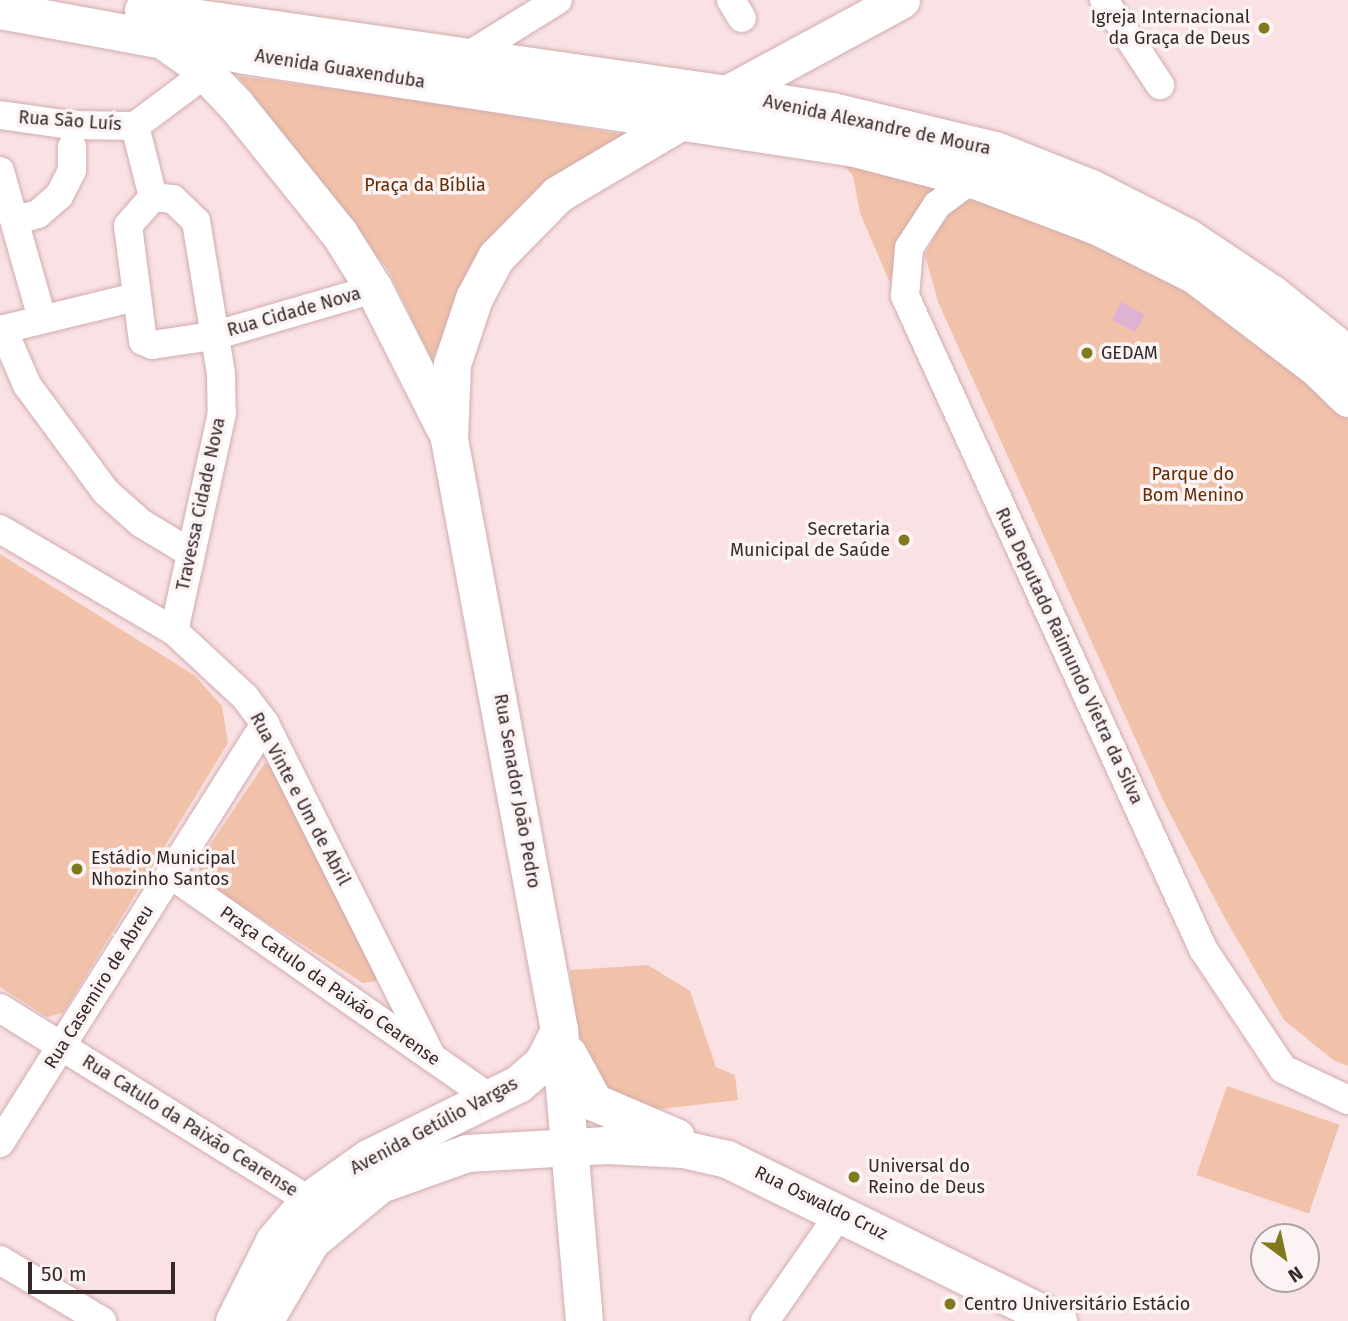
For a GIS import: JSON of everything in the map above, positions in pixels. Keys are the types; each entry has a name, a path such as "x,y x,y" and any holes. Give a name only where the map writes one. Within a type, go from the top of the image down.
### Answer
{"main road":[{"name":"Avenida Guaxenduba","path":"79,0 244,55 680,121"},
{"name":"Rua Senador João Pedro","path":"584,1321 559,1030 449,439 452,364 474,298 496,257 558,194 727,94 901,0"},
{"name":"Avenida Guaxenduba","path":"0,10 135,19 466,57 727,94"},
{"name":"Rua Senador João Pedro","path":"135,19 206,73 288,166 374,289 449,439"},
{"path":"244,55 281,51 436,75 456,68 466,57"},
{"path":"727,94 736,120 751,132"},
{"name":"Avenida Alexandre de Moura","path":"727,94 943,135 995,150 1091,188 1197,244 1271,293 1346,351"},
{"name":"Avenida Alexandre de Moura","path":"680,121 855,148 972,179 1097,226 1195,275 1317,368 1348,398"},
{"path":"1195,275 1238,294 1319,357 1332,357 1346,351"},
{"path":"559,1030 573,1069 594,1102 727,1159"},
{"name":"Avenida Getúlio Vargas","path":"233,1321 274,1241 309,1200 368,1158 490,1098 535,1070 559,1030"},
{"path":"601,1321 587,1176 594,1158 607,1144"},
{"name":"Rua Oswaldo Cruz","path":"567,1146 607,1144 683,1149 727,1159 1058,1321"},
{"name":"Avenida Getúlio Vargas","path":"264,1321 311,1241 380,1184 467,1153 567,1146"}],"street":[{"path":"466,57 558,0"},
{"path":"1104,0 1160,85"},
{"name":"Rua São Luís","path":"0,115 71,125 135,126 206,73"},
{"path":"135,126 153,197"},
{"path":"17,220 38,214 60,196 72,170 72,147"},
{"path":"0,171 17,220 43,318"},
{"name":"Rua Deputado Raimundo Vietra da Silva","path":"972,179 937,205 915,238 904,276 905,296 1203,949 1283,1069 1348,1100"},
{"name":"Rua Cidade Nova","path":"213,336 196,221 173,199 153,197 128,226 135,297 143,341 167,345 213,336 374,289"},
{"path":"135,297 1,329 27,384 106,492 141,523 189,552"},
{"name":"Travessa Cidade Nova","path":"174,631 189,552 222,413 221,374 213,336"},
{"name":"Rua Vinte e Um de Abril","path":"0,529 174,631 245,697 265,724 432,1057"},
{"name":"Rua Casemiro de Abreu","path":"0,1143 265,724"},
{"name":"Praça Catulo da Paixão Cearense","path":"170,874 490,1098"},
{"name":"Rua Catulo da Paixão Cearense","path":"0,1008 309,1200"},
{"path":"765,1320 840,1213"},
{"path":"0,1260 102,1321"}],"green space":[{"name":"Praça da Bíblia","path":"238,76 429,102 626,135 533,193 481,246 432,360 388,270"},
{"path":"834,153 949,179 897,253 890,283 860,213 853,176"},
{"name":"Parque do Bom Menino","path":"967,200 1002,202 1166,272 1329,397 1348,419 1348,1066 1333,1060 1284,1020 1222,913 1164,802 938,302 925,255 944,217"},
{"name":"Estádio Municipal Nhozinho Santos","path":"0,554 194,675 222,706 228,743 63,1013 47,1017 0,987"},
{"path":"265,763 278,769 377,969 376,981 363,983 199,879 199,861"},
{"path":"648,965 690,991 716,1067 735,1075 738,1100 652,1110 608,1093 580,1052 570,970"},
{"path":"1227,1086 1340,1125 1309,1214 1196,1175"}],"shaded area":[{"path":"1121,302 1145,315 1135,332 1112,320"}],"place":[{"name":"Igreja Internacional da Graça de Deus","path":"1264,28"},
{"name":"GEDAM","path":"1087,353"},
{"name":"Secretaria Municipal de Saúde","path":"904,540"},
{"name":"Estádio Municipal Nhozinho Santos","path":"77,869"},
{"name":"Universal do Reino de Deus","path":"854,1177"},
{"name":"Centro Universitário Estácio","path":"950,1304"}]}
